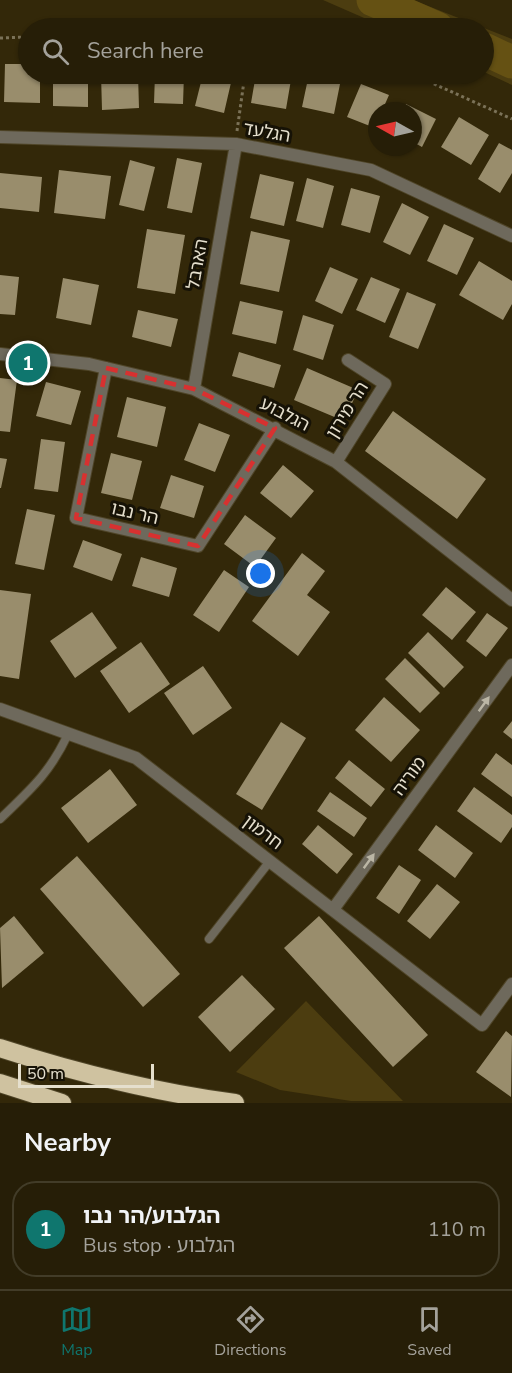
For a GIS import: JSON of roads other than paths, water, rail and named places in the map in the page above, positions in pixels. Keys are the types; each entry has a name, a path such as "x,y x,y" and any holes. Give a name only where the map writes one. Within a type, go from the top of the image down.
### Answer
{"highway":[{"path":"0,1048 120,1083 181,1096 234,1103"},
{"path":"0,1083 62,1103"}],"street":[{"name":"הגלעד","path":"0,137 236,144 372,170 512,236"},
{"name":"הארבל","path":"194,389 236,144"},
{"name":"הגלבוע","path":"0,354 33,355 106,368 194,389 275,428 336,462 512,600"},
{"name":"הר מירון","path":"336,462 385,384 348,360"},
{"name":"הר נבו","path":"106,368 76,518 198,546 275,428"},
{"name":"מוריה","path":"334,908 512,665"},
{"name":"חרמון","path":"0,709 136,758 334,908 482,1025 512,984"}],"lane":[{"path":"0,819 56,761 68,734"},
{"path":"209,939 270,861"}],"waterway":[{"path":"373,0 414,18"},
{"path":"494,54 512,62"}],"place":[{"name":"הגלבוע/הר נבו","path":"28,363"}]}
